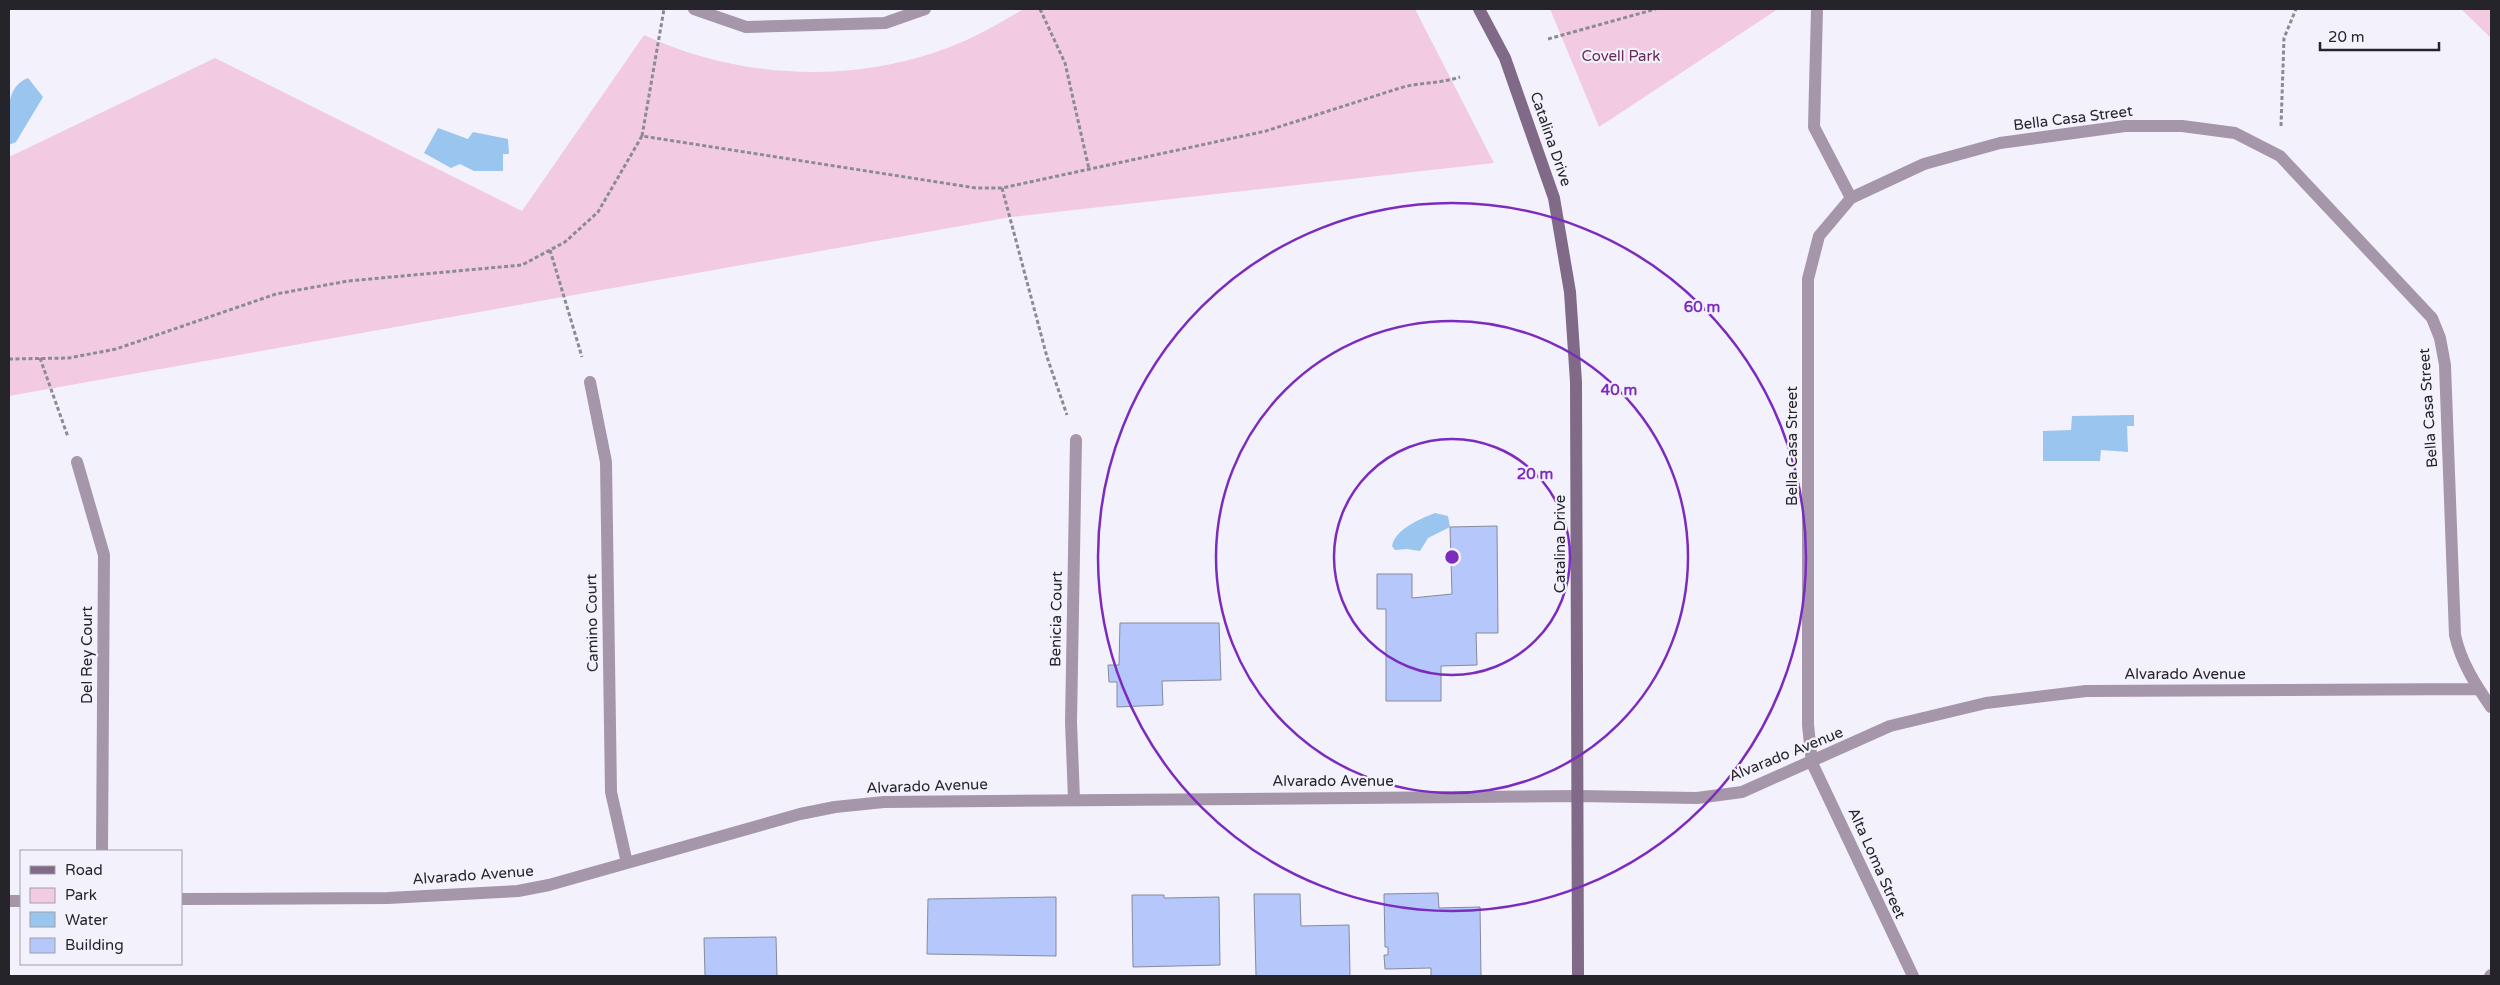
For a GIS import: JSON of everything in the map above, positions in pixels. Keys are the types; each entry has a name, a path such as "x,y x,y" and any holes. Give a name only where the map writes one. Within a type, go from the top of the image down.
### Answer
{"street":[{"path":"694,9 746,27 885,22 925,9"},
{"name":"Catalina Drive","path":"1479,9 1505,58 1554,198 1570,292 1576,382 1578,976"},
{"path":"1817,9 1814,127 1851,198"},
{"name":"Bella Casa Street","path":"1812,763 1808,725 1808,279 1820,236 1851,198 1924,164 2000,143 2125,126 2182,126 2235,133 2280,156 2432,318 2440,338 2445,365 2455,635 2459,655 2478,689"},
{"name":"Camino Court","path":"590,382 606,462 611,792 627,863"},
{"name":"Benicia Court","path":"1074,799 1071,722 1076,440"},
{"name":"Del Rey Court","path":"77,462 104,555 102,850"},
{"path":"2478,689 2491,707"},
{"name":"Alvarado Avenue","path":"182,899 388,898 518,891 549,885 800,814 835,806 914,801 1074,799 1716,797 1742,792 1812,763 1890,726 1986,703 2086,691 2478,689"},
{"name":"Alta Loma Street","path":"1812,763 1913,976"}],"path":[{"path":"9,359 69,358 116,350 276,294 348,281 522,265 565,242 598,212 642,136 664,9"},
{"path":"1040,9 1065,63 1088,169"},
{"path":"1548,39 1656,9"},
{"path":"2280,156 2284,38 2296,9"},
{"path":"642,136 976,188 1002,188 1266,131 1400,88 1416,84 1439,84 1460,77"},
{"path":"1002,188 1047,358 1076,440"},
{"path":"550,250 590,382"},
{"path":"40,358 77,462"}],"green space":[{"path":"1024,9 1415,9 1494,163 1011,217 9,396 9,157 215,58 522,211 644,35 678,49 714,60 788,71 826,72 863,69 900,62 936,52 970,38"},
{"name":"Covell Park","path":"1550,9 1778,9 1599,127"},
{"path":"2461,9 2491,9 2491,38"}],"water":[{"path":"28,78 43,97 16,142 9,145 8,117 11,98 14,90"},
{"path":"438,128 468,139 473,132 508,139 509,154 503,154 503,171 474,171 460,164 451,168 424,153"},
{"path":"2134,415 2134,426 2127,426 2128,452 2101,450 2100,461 2043,461 2043,431 2071,430 2072,416"},
{"path":"1435,513 1448,516 1450,527 1428,538 1420,551 1395,550 1392,546 1394,540 1403,530"}],"building":[{"path":"1497,526 1498,633 1476,633 1477,665 1441,666 1441,701 1386,701 1386,609 1377,609 1377,574 1412,574 1412,598 1452,594 1450,527"},
{"path":"1120,623 1219,623 1221,680 1162,681 1163,705 1117,707 1117,682 1109,682 1108,665 1119,665"},
{"path":"1438,893 1439,908 1480,907 1481,976 1431,976 1431,968 1385,969 1384,955 1388,955 1388,947 1385,947 1384,894"},
{"path":"1254,894 1300,894 1301,926 1349,925 1350,976 1256,976"},
{"path":"1132,895 1164,895 1164,898 1219,897 1220,965 1133,967"},
{"path":"1056,897 1056,956 927,954 928,899"},
{"path":"776,937 777,976 705,976 704,938"}]}
